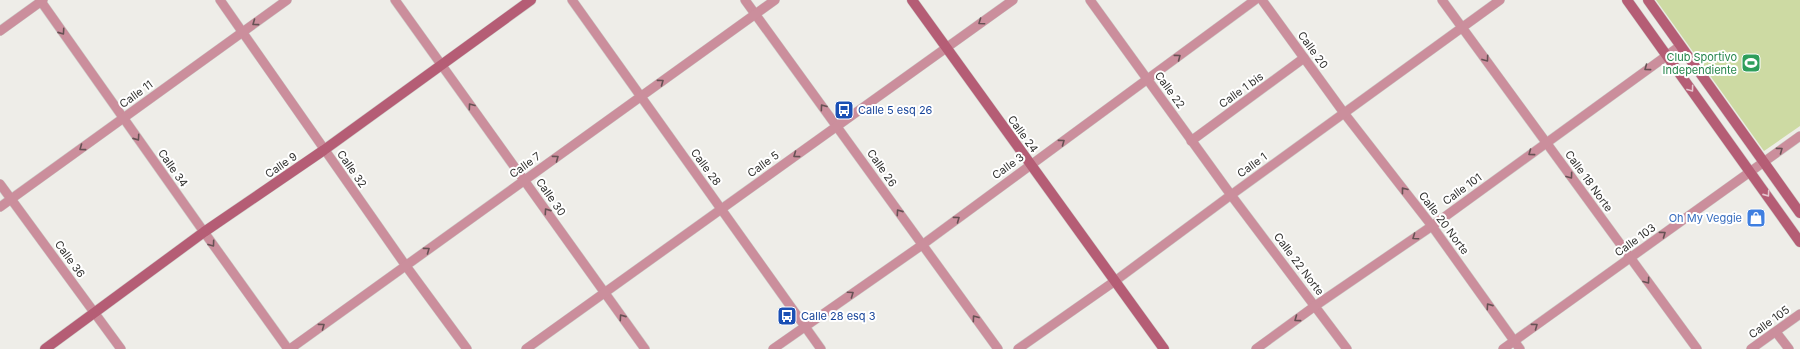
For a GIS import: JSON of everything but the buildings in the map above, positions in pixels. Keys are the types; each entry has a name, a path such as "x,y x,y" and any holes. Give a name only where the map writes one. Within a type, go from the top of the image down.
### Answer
{"main road":[{"name":"Calle 9","path":"45,349 204,232 324,150 531,0"},
{"name":"Calle 24","path":"912,0 1164,349"},
{"path":"1627,0 1800,242"},
{"path":"1648,0 1800,214"}],"street":[{"name":"Calle 32","path":"220,0 406,266 467,349"},
{"name":"Calle 11","path":"0,207 287,0"},
{"name":"Calle 30","path":"395,0 645,349"},
{"name":"Calle 28","path":"572,0 640,97 722,208 804,327 821,349"},
{"name":"Calle 26","path":"745,0 998,349"},
{"name":"Calle 7","path":"289,349 774,0"},
{"name":"Calle 5","path":"526,349 1013,0"},
{"name":"Calle 22","path":"1090,0 1231,195"},
{"name":"Calle 3","path":"773,349 922,245 1256,0"},
{"name":"Calle 20","path":"1262,0 1344,113"},
{"name":"Calle 18 Norte","path":"1442,0 1697,349"},
{"name":"Calle 1","path":"1018,349 1115,281 1500,0"},
{"path":"0,31 41,1"},
{"name":"Calle 34","path":"41,1 123,119 289,349"},
{"name":"Calle 101","path":"1256,349 1315,306 1432,226 1666,54 1680,46"},
{"name":"Calle 1 bis","path":"1191,140 1304,58"},
{"name":"Calle 20 Norte","path":"1344,113 1432,226 1520,349"},
{"name":"Calle 103","path":"1503,349 1750,170 1764,162 1800,136"},
{"name":"Calle 36","path":"0,184 120,349"},
{"name":"Calle 22 Norte","path":"1231,195 1347,349"},
{"name":"Calle 105","path":"1751,349 1800,314"},
{"path":"1776,332 1789,349"}],"green space":[{"name":"Club Sportivo Independiente","path":"1656,0 1800,0 1800,126 1764,151"}],"place":[{"name":"Club Sportivo Independiente","path":"1751,63"},
{"name":"Calle 5 esq 26","path":"844,110"},
{"name":"Oh My Veggie","path":"1756,218"},
{"name":"Calle 28 esq 3","path":"787,316"}]}
